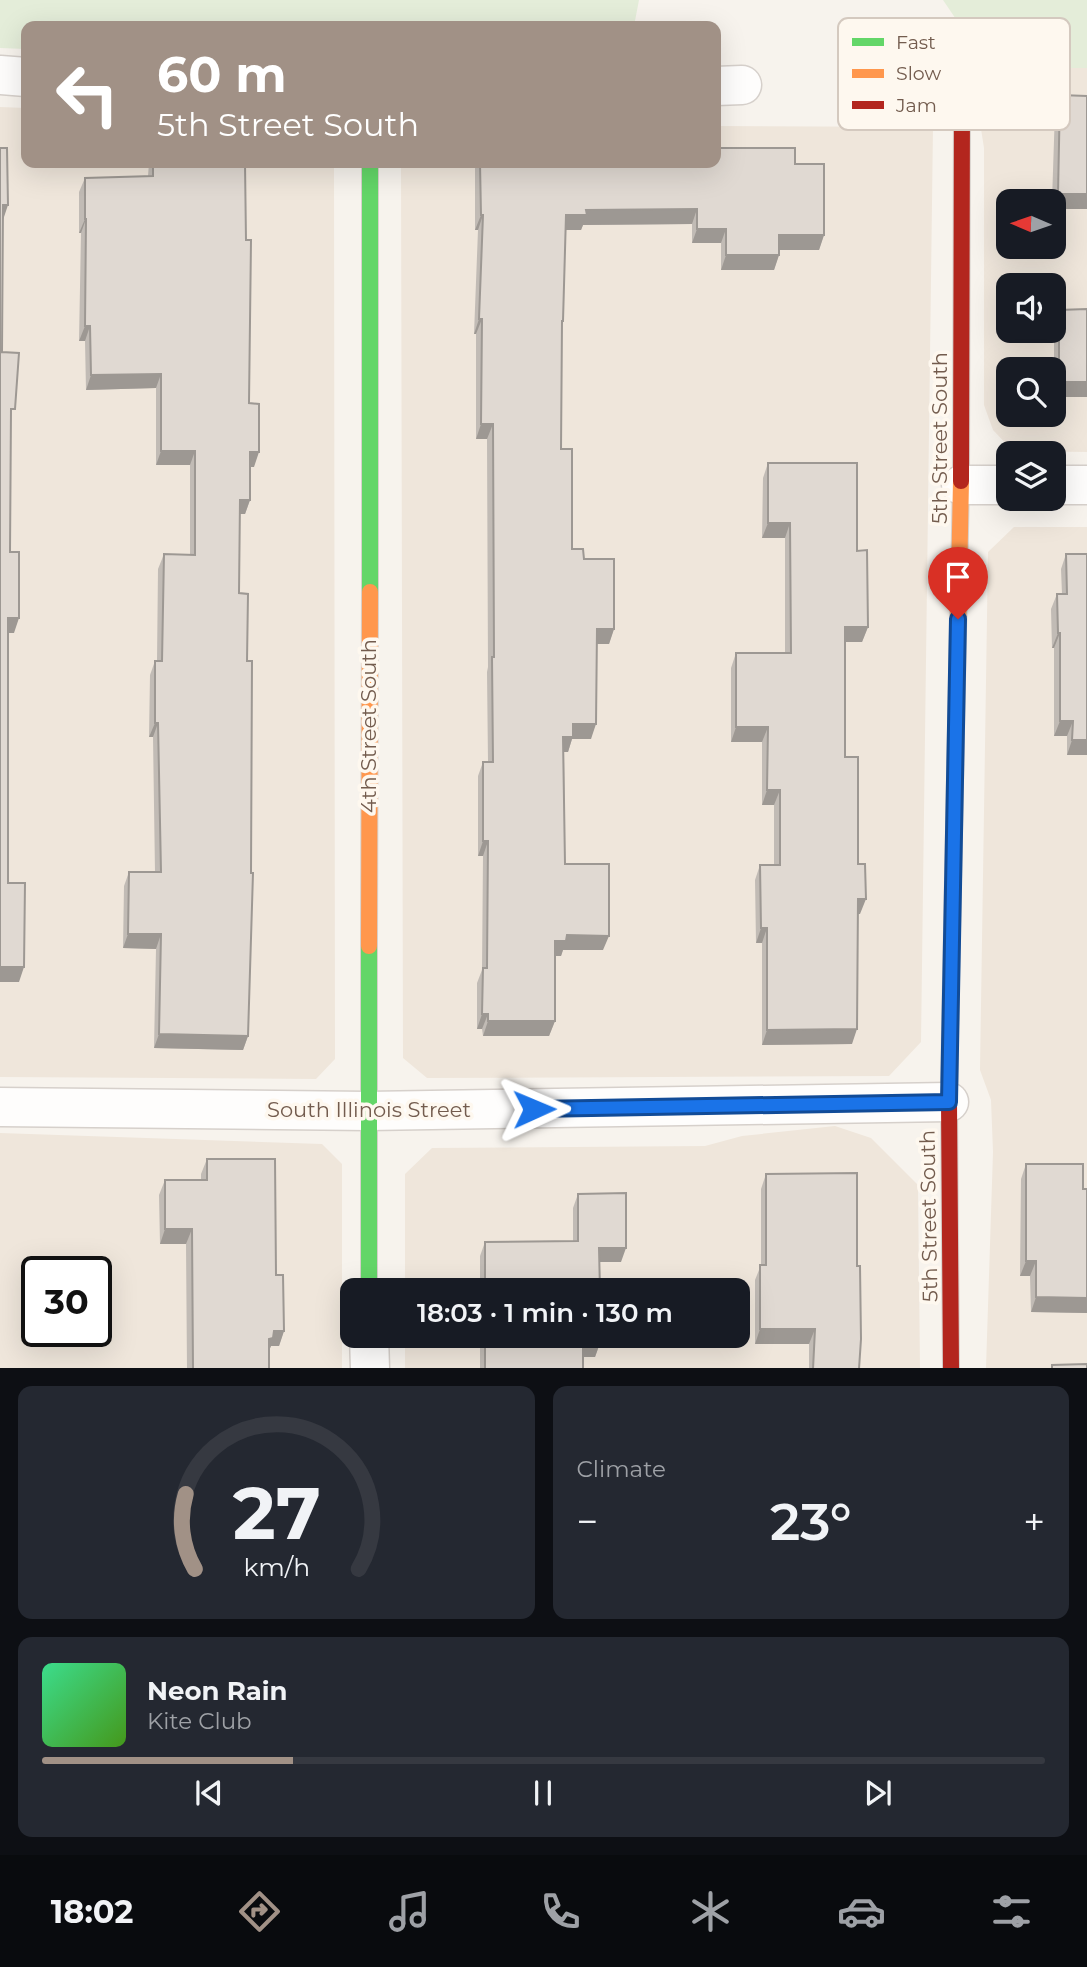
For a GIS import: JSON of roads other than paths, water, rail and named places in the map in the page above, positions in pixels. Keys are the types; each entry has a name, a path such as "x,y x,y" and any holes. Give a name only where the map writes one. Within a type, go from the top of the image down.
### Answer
{"street":[{"path":"0,75 21,77"},
{"name":"5th Street South","path":"951,1368 949,1102 961,485 962,130"},
{"name":"4th Street South","path":"369,1278 370,168"},
{"path":"961,485 996,485"},
{"path":"1066,485 1087,485"},
{"name":"South Illinois Street","path":"0,1107 368,1111 949,1102"},
{"path":"369,1348 370,1368"}]}
